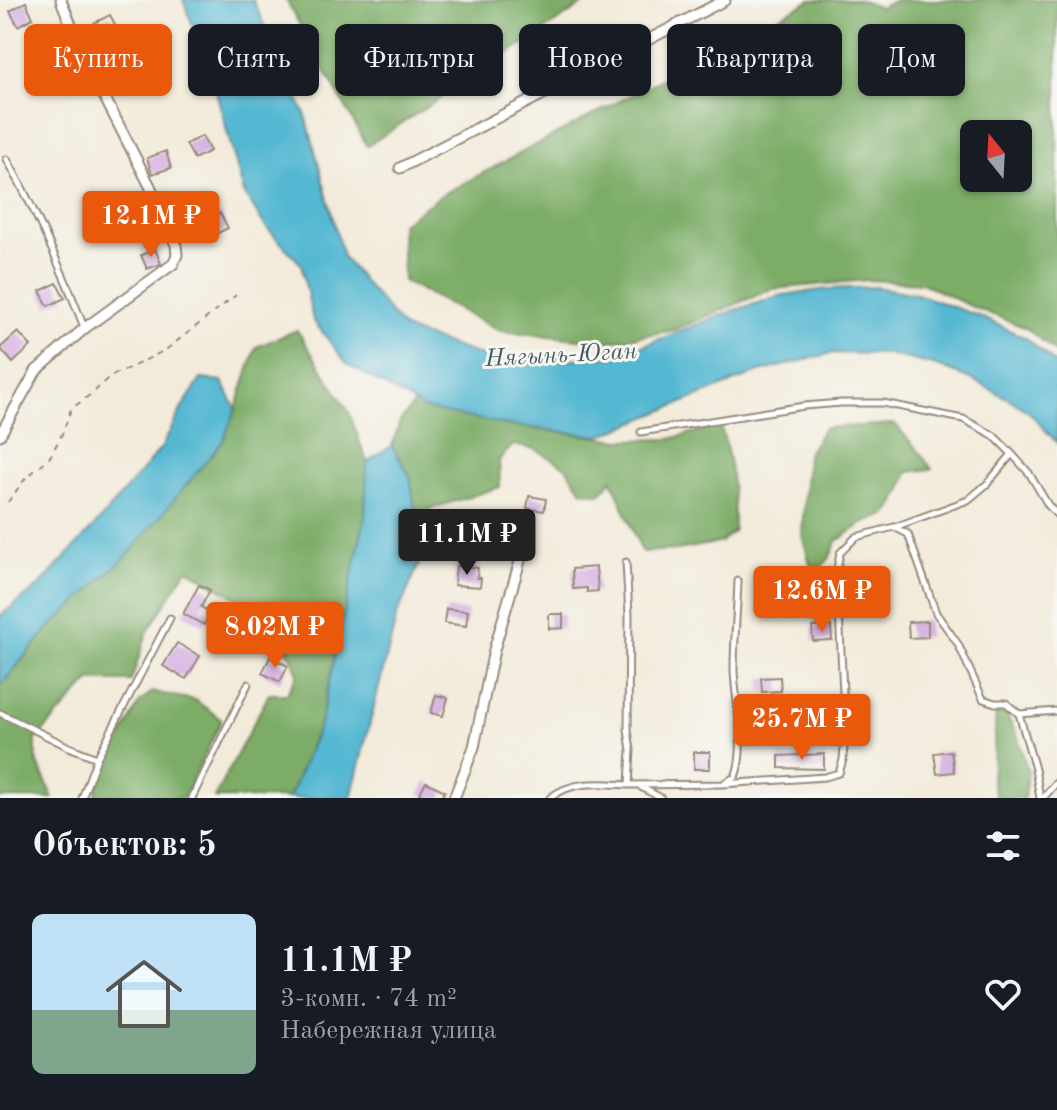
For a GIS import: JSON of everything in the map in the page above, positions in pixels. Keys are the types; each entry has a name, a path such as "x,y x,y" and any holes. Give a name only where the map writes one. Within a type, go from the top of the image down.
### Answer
{"street":[{"path":"1,429 36,371 85,328 173,264 177,255 176,245 151,188 85,59 61,0"},
{"path":"400,168 725,0"},
{"path":"454,798 474,747 494,650 520,561"}],"lane":[{"path":"7,159 33,207 85,328"},
{"path":"641,432 804,406 883,403 963,419 993,435 1029,473 1057,515"},
{"path":"629,785 723,784 825,777 839,773 845,734 837,569 840,553 856,537 894,527 968,500 987,484 1012,454"},
{"path":"894,527 908,534 936,613 958,644 983,699 1006,703 1019,714 1042,798"},
{"path":"626,562 628,730 631,750 629,785"},
{"path":"723,784 735,777 739,768 739,715 734,672 738,581"},
{"path":"82,798 97,758 170,618"},
{"path":"192,798 248,684"},
{"path":"1019,714 1057,711"},
{"path":"0,713 97,758"},
{"path":"1042,798 1057,782"},
{"path":"550,798 559,791 592,784 638,785 661,798"}],"path":[{"path":"8,502 25,479 50,457 71,409 110,376 167,349 236,295"}],"green space":[{"path":"286,0 590,0 553,24 519,24 519,46 503,57 503,24 335,24 335,88 319,59 319,24 299,24"},
{"path":"811,0 861,0 880,8 896,0 1057,0 1057,353 1026,328 922,283 868,280 772,289 674,330 607,342 500,331 403,281 401,224 443,194 629,96 651,96 651,84 667,76 667,96 842,96 842,24 765,24"},
{"path":"339,96 443,96 367,146"},
{"path":"297,330 349,412 367,462 365,517 320,724 289,798 214,798 269,694 287,694 298,674 291,656 257,610 187,569 148,631 131,681 90,681 36,739 36,759 53,798 0,798 0,686 48,629 222,441 256,347"},
{"path":"415,403 508,425 620,440 670,439 720,425 732,477 734,531 721,542 678,550 642,552 612,480 600,494 582,491 566,467 534,449 513,445 499,460 500,487 415,514 410,476 392,446 400,421"},
{"path":"895,424 932,469 908,472 888,514 862,524 837,541 829,559 818,570 810,564 802,535 807,455 824,428"},
{"path":"152,692 195,700 222,720 184,798 95,798 99,779 140,702"},
{"path":"996,713 1006,714 1017,735 1028,771 1024,798 996,798 992,781"}],"water":[{"path":"183,0 253,0 264,24 192,24"},
{"path":"217,96 297,96 306,116 343,257 404,329 497,361 616,356 732,311 783,295 876,287 917,294 981,317 1026,338 1057,365 1057,443 1029,412 1009,399 937,366 888,354 832,353 759,372 600,436 508,425 425,409 347,364 313,320 301,264 265,226 244,193"},
{"path":"201,379 222,381 236,409 223,441 128,555 48,629 0,686 0,616 39,586 101,519 162,447"},
{"path":"392,446 410,476 422,557 397,615 351,798 289,798 320,724 365,517 367,462"}],"building":[{"path":"26,2 33,18 18,26 10,11"},
{"path":"110,15 115,24 95,24"},
{"path":"202,136 210,151 194,159 186,144"},
{"path":"166,151 171,168 152,174 147,158"},
{"path":"220,213 228,228 212,236 204,221"},
{"path":"155,249 161,264 147,269 141,255"},
{"path":"57,283 65,298 48,306 40,291"},
{"path":"18,332 31,346 13,363 0,348"},
{"path":"529,496 546,499 544,511 527,508"},
{"path":"456,566 478,568 480,587 454,585"},
{"path":"596,567 598,591 573,589 572,569"},
{"path":"199,585 210,590 201,607 211,613 204,625 183,614"},
{"path":"446,609 468,611 466,626 444,623"},
{"path":"549,614 563,614 563,628 549,629"},
{"path":"928,621 928,637 909,638 908,622"},
{"path":"831,626 832,640 813,641 812,627"},
{"path":"177,643 200,656 186,679 163,666"},
{"path":"270,657 288,666 280,682 262,673"},
{"path":"780,677 781,691 762,692 761,678"},
{"path":"436,695 448,698 443,716 431,713"},
{"path":"951,751 954,772 937,774 934,753"},
{"path":"694,752 710,752 710,769 694,769"},
{"path":"824,754 824,769 779,768 779,756"},
{"path":"426,782 445,791 441,798 427,798 419,794"}],"water label":[{"name":"Нягынь-Юган","path":"561,356"}]}
